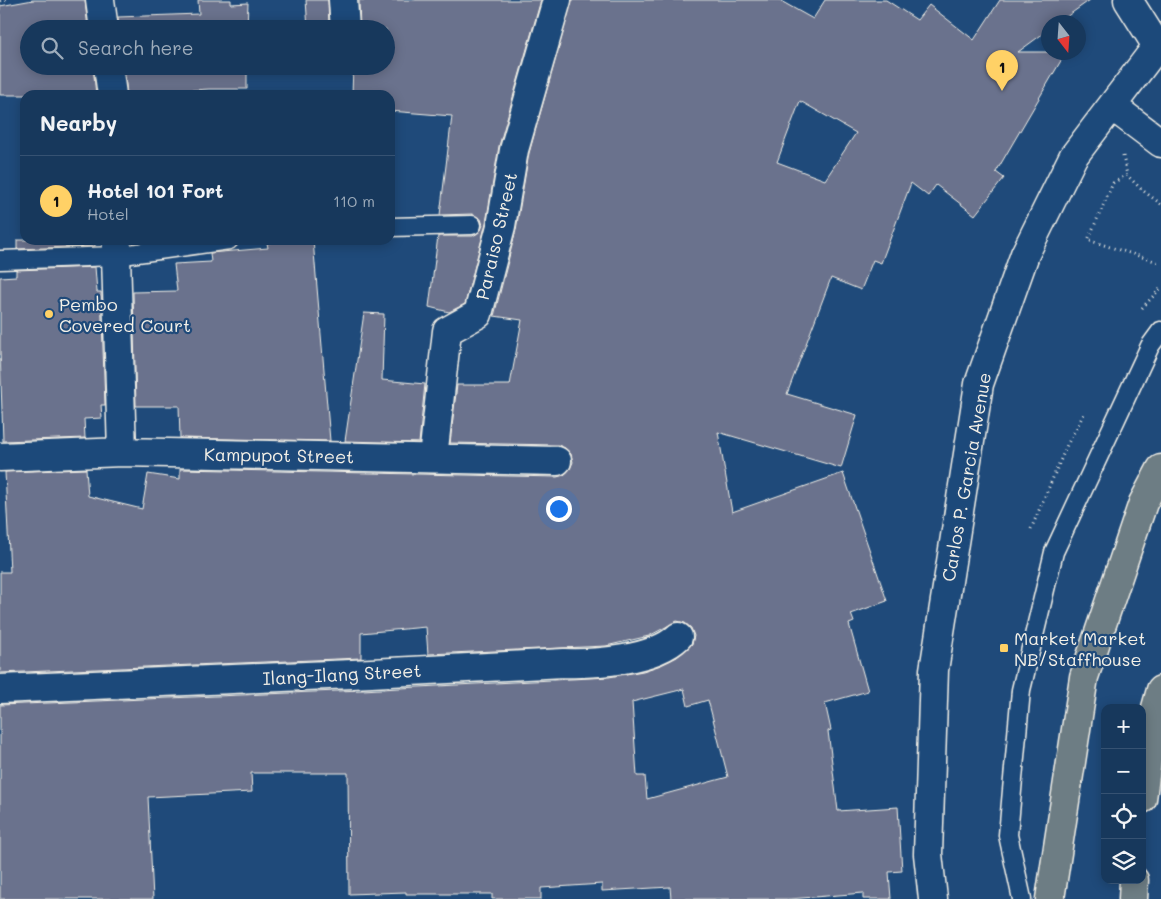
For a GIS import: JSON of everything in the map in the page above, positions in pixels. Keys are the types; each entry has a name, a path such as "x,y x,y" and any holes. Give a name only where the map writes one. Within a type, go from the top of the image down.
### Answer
{"main road":[{"path":"1050,899 1084,677 1143,503 1161,469"},
{"path":"1143,794 1152,722 1161,690"},
{"path":"1133,899 1134,884"}],"street":[{"path":"100,0 103,20"},
{"path":"343,0 344,20"},
{"name":"Paraiso Street","path":"433,458 447,331 478,314 501,226 514,150 557,0"},
{"path":"1128,0 1160,45"},
{"name":"Carlos P. Garcia Avenue","path":"933,899 928,854 934,670 979,384 1025,254 1073,156 1160,45"},
{"path":"109,75 111,90"},
{"path":"1112,106 1161,143"},
{"path":"116,248 122,452"},
{"name":"Kampupot Street","path":"0,457 122,452 557,461"},
{"name":"Ilang-Ilang Street","path":"0,689 564,663 590,664 656,650 671,644 678,637"}],"lane":[{"path":"395,226 472,225"},
{"path":"0,260 158,245"},
{"path":"1022,899 1008,835 1022,690 1054,552 1145,355 1161,331"}],"path":[{"path":"0,1 7,0"},
{"path":"1161,204 1142,190 1127,175 1113,184 1088,240 1161,263"}],"building":[{"path":"33,0 85,0 87,20 20,20 20,75 94,75 95,90 20,90 20,95 0,95 0,6"},
{"path":"198,0 231,0 231,4 248,3 247,20 118,20 118,17 199,14"},
{"path":"306,0 328,0 329,20 307,20"},
{"path":"359,0 541,0 499,146 486,223 465,304 449,312 429,307 438,236 473,236 481,230 483,225 481,219 472,214 440,215 452,116 395,111 395,90 352,90 353,75 395,75 395,20 360,20"},
{"path":"572,0 779,0 813,19 825,0 886,0 917,20 929,5 974,40 1000,0 1090,0 1069,15 1041,15 1041,35 1018,52 1041,52 1041,60 1061,60 996,172 1004,178 975,215 936,185 928,196 911,183 881,263 873,260 861,290 831,278 787,394 857,415 841,468 718,432 732,512 843,473 887,601 851,614 854,622 849,624 868,691 825,703 831,730 828,731 838,811 898,807 902,871 889,872 891,899 863,899 863,893 790,899 671,899 670,887 602,891 602,884 541,888 541,899 492,899 492,894 406,894 406,892 349,894 348,773 251,773 252,792 148,797 153,899 0,899 0,705 362,690 609,677 643,671 661,665 677,657 692,644 694,636 691,628 685,623 677,621 649,636 606,646 428,654 426,627 361,633 361,658 0,673 0,572 10,572 5,472 86,469 88,496 142,509 148,474 180,479 180,469 557,477 564,475 570,469 573,462 571,454 565,448 558,445 450,443 457,385 510,385 522,320 494,316 516,230 529,153","holes":["800,101 856,133 825,180 777,162","684,689 688,706 708,700 728,777 647,799 645,776 637,776 632,702"]},
{"path":"125,75 247,75 247,89 127,90"},
{"path":"17,240 20,240 20,245 95,245 95,246 17,249"},
{"path":"267,245 313,245 330,441 180,438 179,406 136,406 133,292 177,291 174,264 211,262 210,253 268,248"},
{"name":"Pembo Covered Court","path":"95,267 97,292 101,292 105,405 101,405 102,418 84,419 85,438 3,441 0,277 16,276 16,270"},
{"path":"364,313 384,314 382,380 425,384 419,443 345,441"}],"place":[{"name":"Hotel 101 Fort","path":"1002,91"},
{"name":"Pembo Covered Court","path":"49,314"},
{"name":"Market Market NB/Staffhouse","path":"1004,648"}]}
